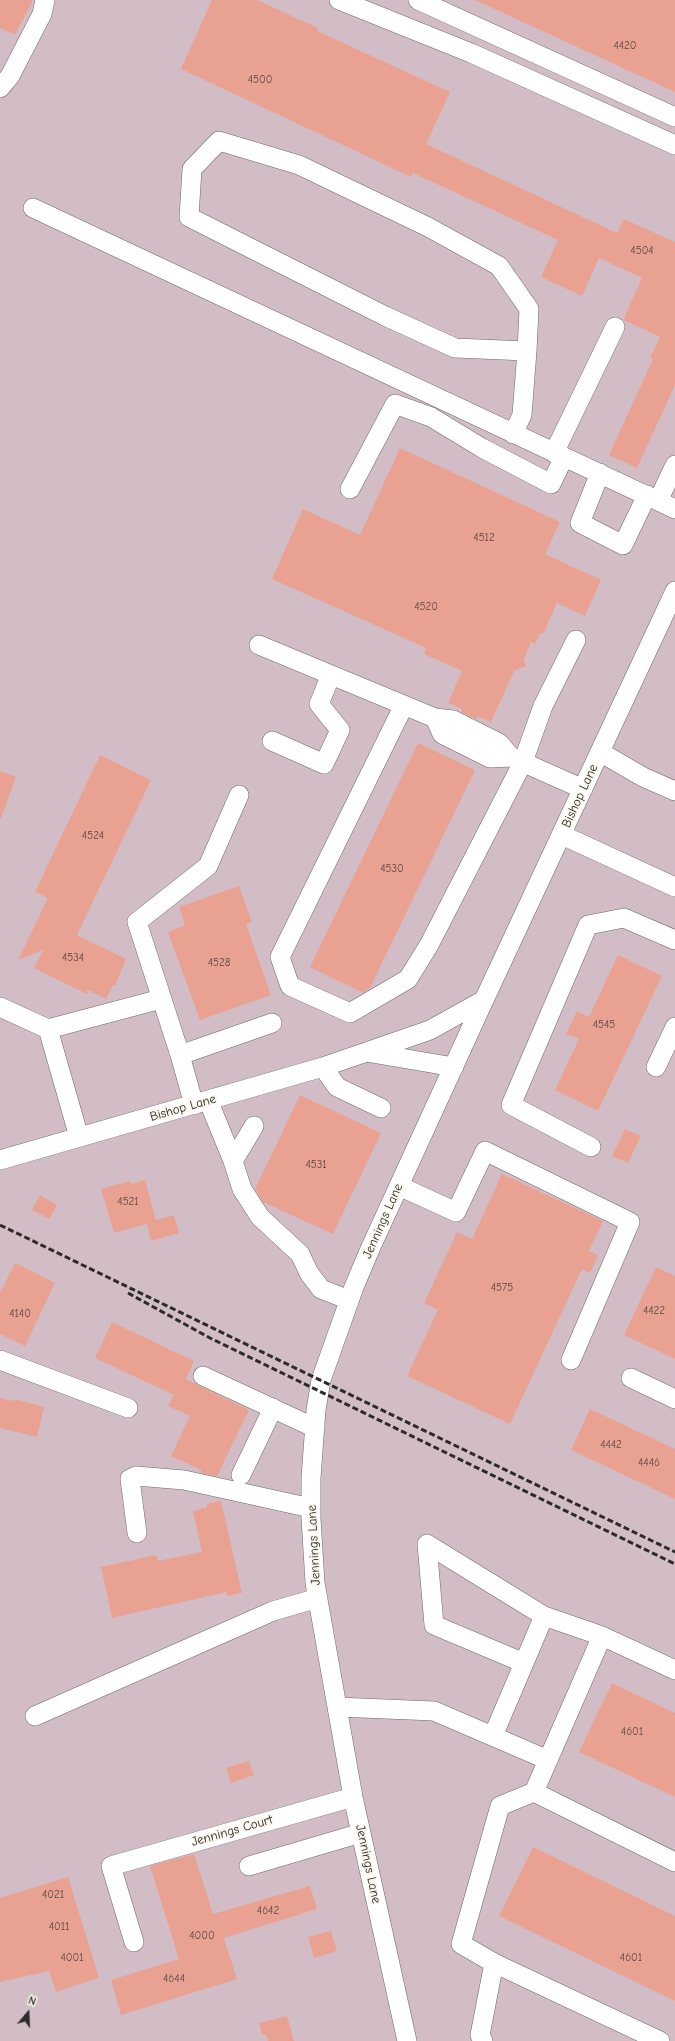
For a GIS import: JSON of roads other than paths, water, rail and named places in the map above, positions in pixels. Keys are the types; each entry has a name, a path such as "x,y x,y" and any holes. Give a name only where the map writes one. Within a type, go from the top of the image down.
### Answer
{"street":[{"path":"0,88 10,76 21,56 42,14 45,0"},
{"path":"339,0 471,53 675,145"},
{"path":"418,0 675,117"},
{"path":"513,434 522,415 527,351 529,309 499,266 428,227 299,165 219,141 192,169 189,217 378,313 454,348 527,351"},
{"path":"33,208 675,509"},
{"path":"350,488 395,404 431,417 482,448 551,484 559,455 615,327"},
{"path":"600,473 580,523 623,545 652,498 675,465"},
{"name":"Bishop Lane","path":"364,1052 454,1067 675,591"},
{"path":"404,705 280,956 290,986 350,1013 408,979 429,945 517,759 576,640"},
{"path":"260,645 435,718 453,720 500,743 517,759 583,789"},
{"path":"272,742 324,764 340,730 319,704 331,675"},
{"path":"600,752 643,777 675,791"},
{"path":"239,795 208,866 137,922 180,1055 201,1102 233,1161 242,1189 260,1217 300,1254 309,1273 320,1289 349,1300"},
{"path":"562,835 675,887"},
{"path":"591,1147 511,1105 588,925 624,918 675,940"},
{"path":"0,1007 48,1029 161,999"},
{"name":"Bishop Lane","path":"0,1160 323,1067 430,1030 484,1000"},
{"path":"180,1055 272,1023"},
{"path":"656,1067 675,1027"},
{"path":"48,1029 79,1137"},
{"path":"323,1067 336,1087 381,1108"},
{"name":"Jennings Lane","path":"407,2041 353,1797 318,1598 311,1508 315,1428 321,1380 349,1300 399,1186 454,1067"},
{"path":"233,1161 254,1126"},
{"path":"399,1186 456,1212 486,1151 630,1222 571,1360"},
{"path":"0,1360 128,1408"},
{"path":"203,1376 315,1428"},
{"path":"631,1378 675,1399"},
{"path":"241,1475 273,1408"},
{"path":"136,1533 130,1479 136,1476 184,1480 311,1508"},
{"path":"524,1663 434,1625 427,1544 544,1616 602,1636 675,1670"},
{"path":"35,1716 266,1614 318,1598"},
{"path":"493,1736 544,1616"},
{"path":"602,1636 534,1792 500,1806 461,1944 494,1963 660,2041"},
{"path":"337,1707 434,1711 548,1760"},
{"path":"534,1792 675,1862"},
{"name":"Jennings Court","path":"134,1942 111,1866 353,1797"},
{"path":"249,1866 362,1833"},
{"path":"483,2041 480,2035 494,1963"}],"railway":[{"path":"0,1225 675,1552"},
{"path":"128,1293 210,1338 675,1564"}]}
